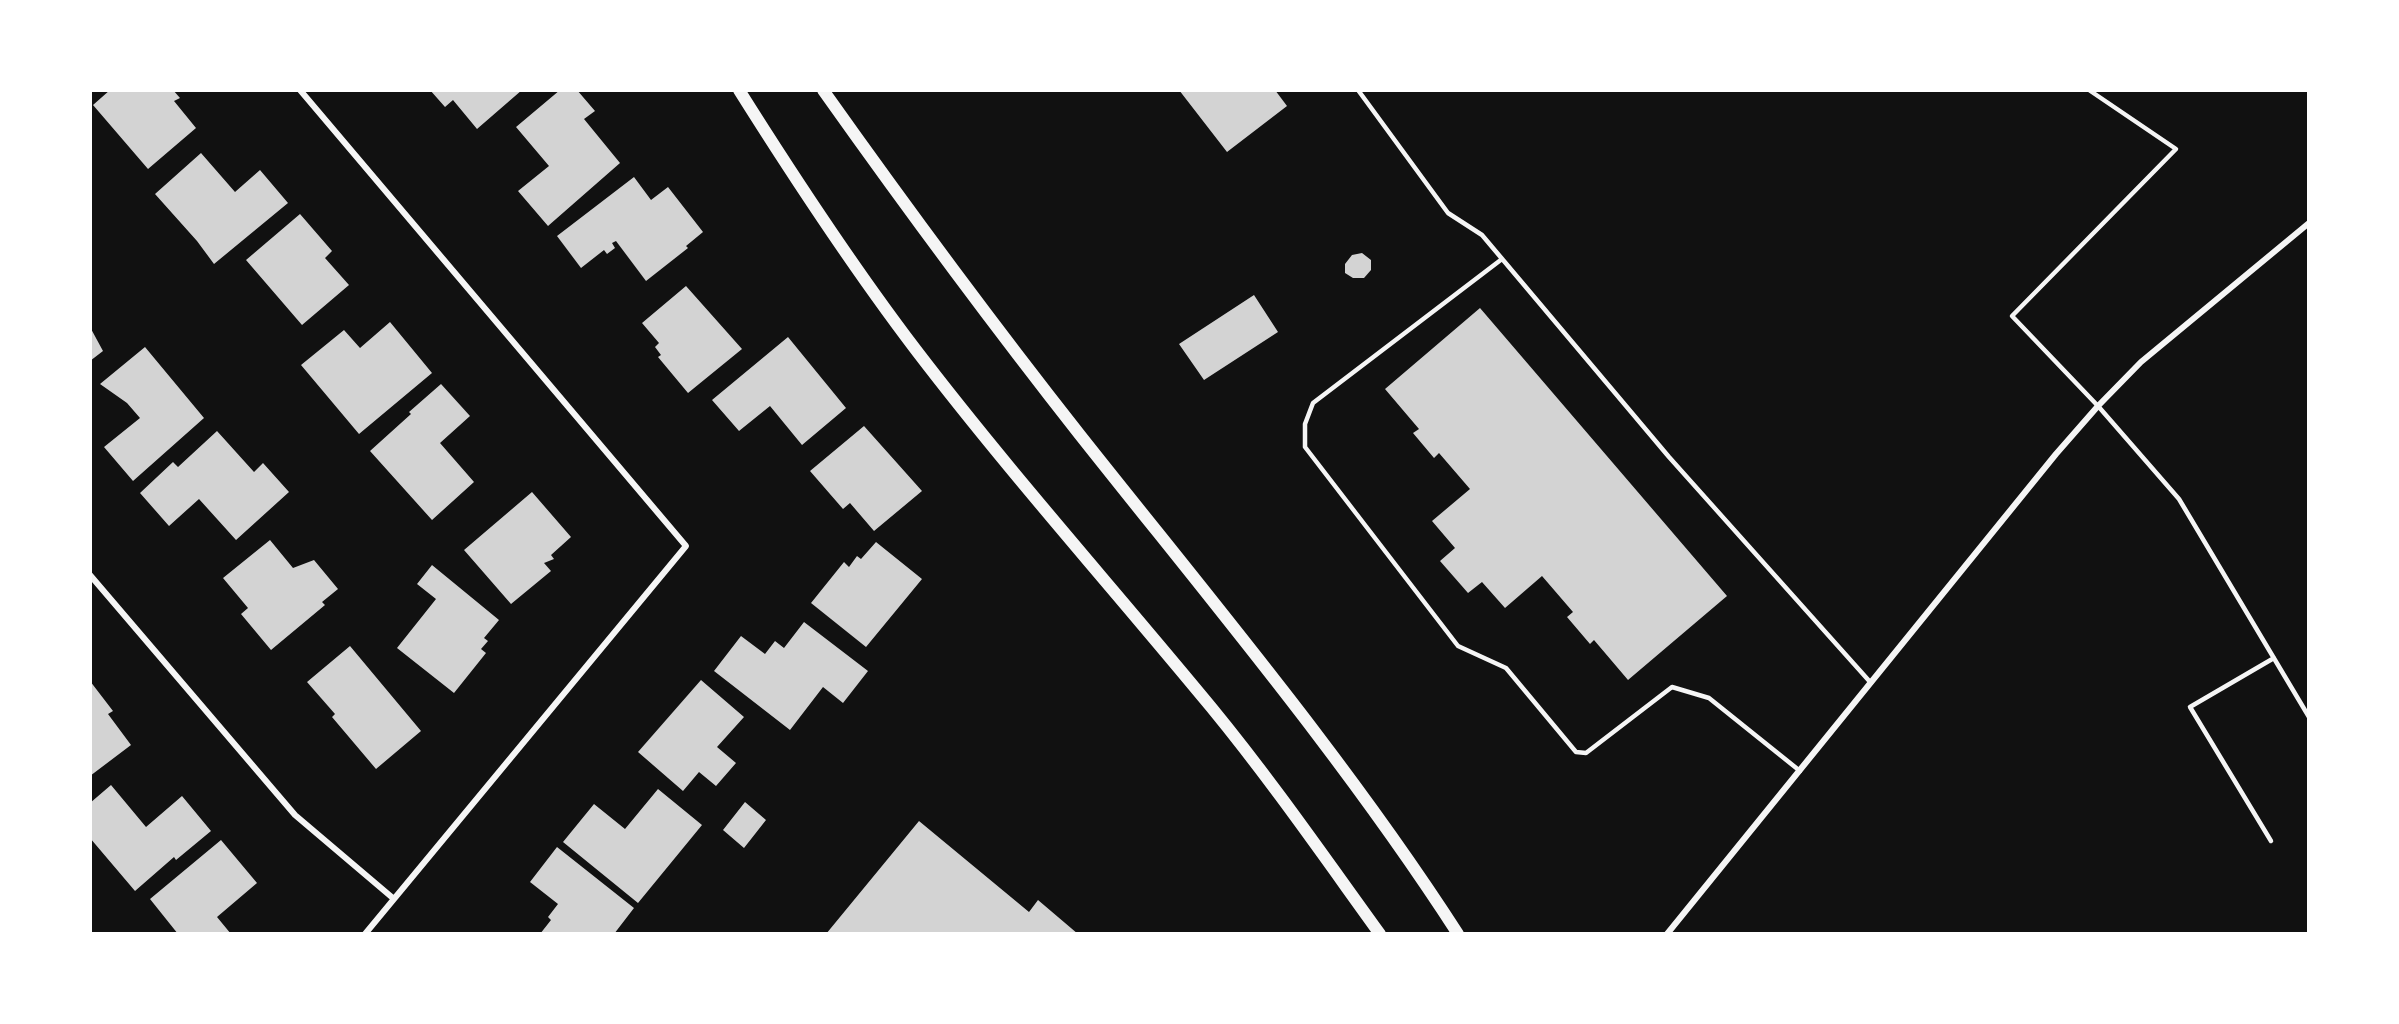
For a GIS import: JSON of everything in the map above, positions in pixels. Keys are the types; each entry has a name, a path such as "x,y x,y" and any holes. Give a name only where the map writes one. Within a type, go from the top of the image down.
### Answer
{"main road":[{"path":"739,90 820,218 916,350 1061,530 1212,709 1311,837 1380,934"},
{"path":"823,90 978,304 1266,668 1415,867 1458,934"}],"street":[{"path":"300,90 686,546 365,934"},
{"path":"1667,934 2056,454 2098,406 2141,362 2309,223"},
{"path":"90,575 295,815 394,899"}],"lane":[{"path":"1359,90 1448,213 1482,235 1669,457 1870,683"},
{"path":"2089,90 2176,149 2012,316 2098,406 2179,499 2309,717"},
{"path":"1502,259 1313,403 1305,424 1305,447 1458,646 1506,668 1576,752 1586,753 1672,687 1709,698 1800,771"},
{"path":"2271,841 2190,707 2274,658"}],"building":[{"path":"110,90 173,90 180,98 174,101 196,128 148,169 93,105"},
{"path":"430,90 522,90 477,129 453,100 445,107"},
{"path":"560,90 577,90 595,111 584,119 620,163 548,226 518,191 549,166 516,127"},
{"path":"1179,90 1275,90 1287,106 1227,152"},
{"path":"201,153 235,192 260,170 288,203 214,264 197,241 155,194"},
{"path":"634,177 651,200 668,187 703,232 686,246 688,248 646,281 616,241 612,243 615,248 607,254 604,250 581,268 557,236"},
{"path":"300,214 332,251 325,258 349,285 302,325 246,260"},
{"path":"1362,253 1371,260 1371,270 1364,278 1353,278 1345,273 1345,264 1352,255"},
{"path":"686,286 742,349 688,393 658,357 661,355 655,347 659,343 642,323"},
{"path":"1254,295 1278,332 1204,380 1179,344"},
{"path":"1480,308 1727,596 1628,680 1594,640 1590,644 1567,617 1573,612 1542,576 1505,608 1482,582 1468,593 1440,561 1455,548 1432,521 1470,489 1439,453 1434,458 1413,433 1419,429 1385,389"},
{"path":"390,322 432,373 359,434 301,365 344,330 360,348"},
{"path":"90,327 103,351 90,361"},
{"path":"788,337 846,408 802,445 770,406 739,431 712,400"},
{"path":"145,347 204,418 133,481 104,447 140,418 127,403 100,384"},
{"path":"441,384 470,416 440,443 474,482 432,520 370,451"},
{"path":"864,426 922,491 874,531 850,503 843,509 810,471"},
{"path":"217,431 254,472 263,463 289,492 236,540 199,499 169,526 140,493 173,462 178,467"},
{"path":"532,492 571,537 551,555 554,559 544,563 551,571 511,604 464,550"},
{"path":"270,540 293,568 314,560 338,589 322,602 325,605 271,650 241,614 248,608 223,578"},
{"path":"876,542 922,579 866,647 811,603 844,562 849,567 857,556 861,559"},
{"path":"432,565 499,620 484,638 488,641 481,649 486,653 454,693 397,648 436,599 417,584"},
{"path":"804,622 868,671 843,703 823,687 790,730 714,671 741,636 765,654 775,641 784,648"},
{"path":"350,646 421,731 376,769 332,717 335,714 307,682"},
{"path":"701,680 744,717 717,747 736,763 716,786 699,772 683,791 638,752"},
{"path":"90,681 113,711 108,714 131,745 90,776"},
{"path":"111,785 146,827 182,796 211,831 176,860 174,857 135,891 90,838 90,803"},
{"path":"658,789 702,825 638,903 563,842 594,804 625,829"},
{"path":"745,802 766,820 744,848 723,830"},
{"path":"919,821 1029,912 1038,900 1078,934 826,934"},
{"path":"221,840 257,883 217,917 231,934 178,934 150,899"},
{"path":"557,847 634,908 614,934 540,934 551,920 548,917 558,904 530,882"}]}
